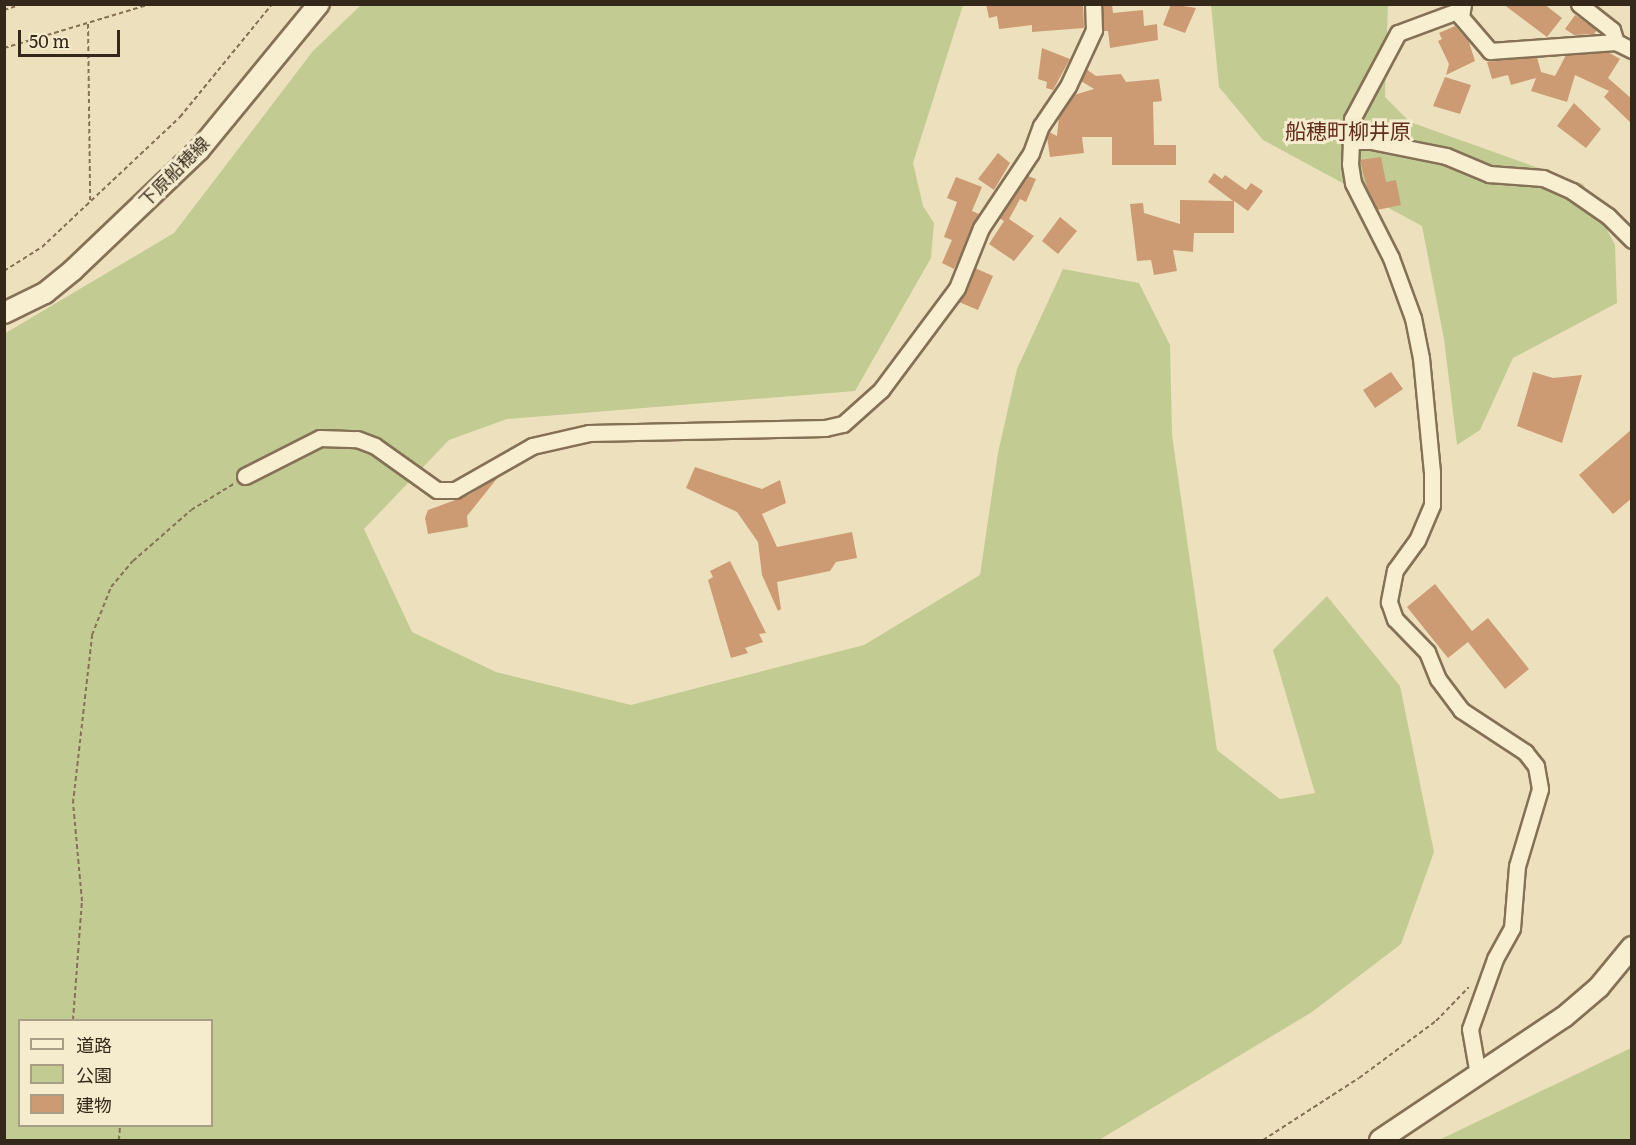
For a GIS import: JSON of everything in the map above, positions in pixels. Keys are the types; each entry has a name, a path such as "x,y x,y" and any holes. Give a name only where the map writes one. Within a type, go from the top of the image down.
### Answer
{"main road":[{"name":"下原船穂線","path":"4,313 45,293 73,270 199,150 320,4"},
{"path":"1380,1140 1573,1010 1599,987 1632,947"}],"street":[{"path":"245,476 320,438 357,439 375,446 437,490 454,490 532,446 589,433 825,428 843,424 881,390 957,288 981,228 1031,153 1041,126 1072,77 1094,30 1093,4"},
{"path":"1579,4 1612,30 1616,42"},
{"path":"1478,1075 1470,1029 1495,959 1512,928 1517,906 1516,866 1540,789 1536,766 1525,752 1461,710 1438,679 1427,652 1395,619 1389,602 1395,570 1417,540 1432,505 1432,472 1421,358 1413,318 1391,258 1353,183 1350,141 1352,118 1398,33 1461,7 1490,51 1616,42 1632,50"},
{"path":"1350,141 1371,141 1446,156 1489,174 1543,178 1572,191 1608,216 1632,240"}],"path":[{"path":"4,10 22,4"},
{"path":"4,48 152,4"},
{"path":"4,271 42,247 180,117 272,4"},
{"path":"88,24 90,200"},
{"path":"73,1019 82,901 73,803 92,635 111,587 133,561 191,510 245,476"},
{"path":"1263,1140 1359,1078 1436,1022 1473,983"}],"green space":[{"path":"361,5 963,5 913,163 923,206 934,223 931,258 855,391 507,419 449,440 364,529 412,632 496,672 631,705 864,645 980,575 998,453 1017,369 1063,269 1139,283 1170,345 1172,435 1217,750 1280,799 1315,793 1273,650 1327,596 1400,686 1434,852 1401,944 1312,1012 1099,1140 5,1140 4,334 174,233 313,51"},
{"path":"1211,5 1388,5 1385,97 1410,122 1583,184 1615,245 1617,303 1513,358 1480,430 1457,445 1444,339 1422,226 1263,140 1219,87"},
{"path":"1631,1048 1631,1140 1439,1140"}],"building":[{"path":"986,4 1083,4 1084,28 1032,32 1032,25 999,29 997,16 989,18"},
{"path":"1103,4 1112,4 1113,13 1143,10 1144,26 1157,24 1158,40 1110,48 1108,31 1103,31"},
{"path":"1171,4 1196,8 1185,33 1163,25"},
{"path":"1503,4 1544,4 1562,18 1547,37"},
{"path":"1575,15 1597,30 1594,34 1574,35 1565,29"},
{"path":"1455,26 1469,42 1475,61 1446,75 1449,64 1438,41 1442,39 1439,33"},
{"path":"1042,48 1070,59 1053,90 1046,88 1047,82 1038,79"},
{"path":"1608,52 1620,59 1608,78 1632,99 1632,124 1604,97 1609,91 1575,75 1567,102 1531,91 1536,78 1511,85 1508,75 1492,79 1487,62 1537,57 1541,72 1555,76 1566,55"},
{"path":"1086,69 1096,76 1121,74 1126,82 1159,79 1162,101 1153,102 1154,145 1176,145 1176,165 1112,165 1112,137 1082,137 1084,153 1050,157 1047,137 1049,132 1057,136 1059,116 1074,95 1094,89 1081,81"},
{"path":"1445,77 1471,85 1460,114 1433,106"},
{"path":"1574,103 1601,129 1586,148 1557,126"},
{"path":"998,153 1010,163 994,190 978,179"},
{"path":"1381,157 1386,182 1396,180 1401,205 1377,210 1367,188 1360,160"},
{"path":"1214,173 1222,179 1225,175 1246,190 1251,183 1263,191 1248,211 1234,201 1234,233 1194,233 1193,252 1173,250 1177,271 1154,275 1151,260 1137,261 1130,204 1143,203 1144,213 1180,224 1180,200 1233,201 1208,182"},
{"path":"1028,176 1036,179 1026,202 1020,199 1009,219 1034,236 1014,261 989,244 1004,221 999,218"},
{"path":"956,177 982,187 972,211 979,214 954,269 942,263 952,240 944,237 957,202 947,198"},
{"path":"1060,217 1077,231 1058,254 1042,241"},
{"path":"975,268 993,276 978,310 959,302"},
{"path":"1391,372 1403,389 1375,408 1363,390"},
{"path":"1533,372 1553,378 1582,375 1562,443 1517,426"},
{"path":"1632,429 1632,498 1613,514 1579,475"},
{"path":"695,467 762,489 780,480 786,503 762,514 777,547 852,532 857,558 836,562 830,571 777,582 781,609 778,611 762,575 758,542 737,512 686,488"},
{"path":"499,476 467,516 468,527 428,534 425,518 428,510 469,495"},
{"path":"730,561 766,633 759,634 763,642 745,648 748,653 731,658 708,580 713,577 710,571"},
{"path":"1435,584 1472,631 1488,618 1529,669 1505,689 1468,642 1448,658 1407,607"}],"district":[{"name":"船穂町柳井原","path":"1348,130"}]}
